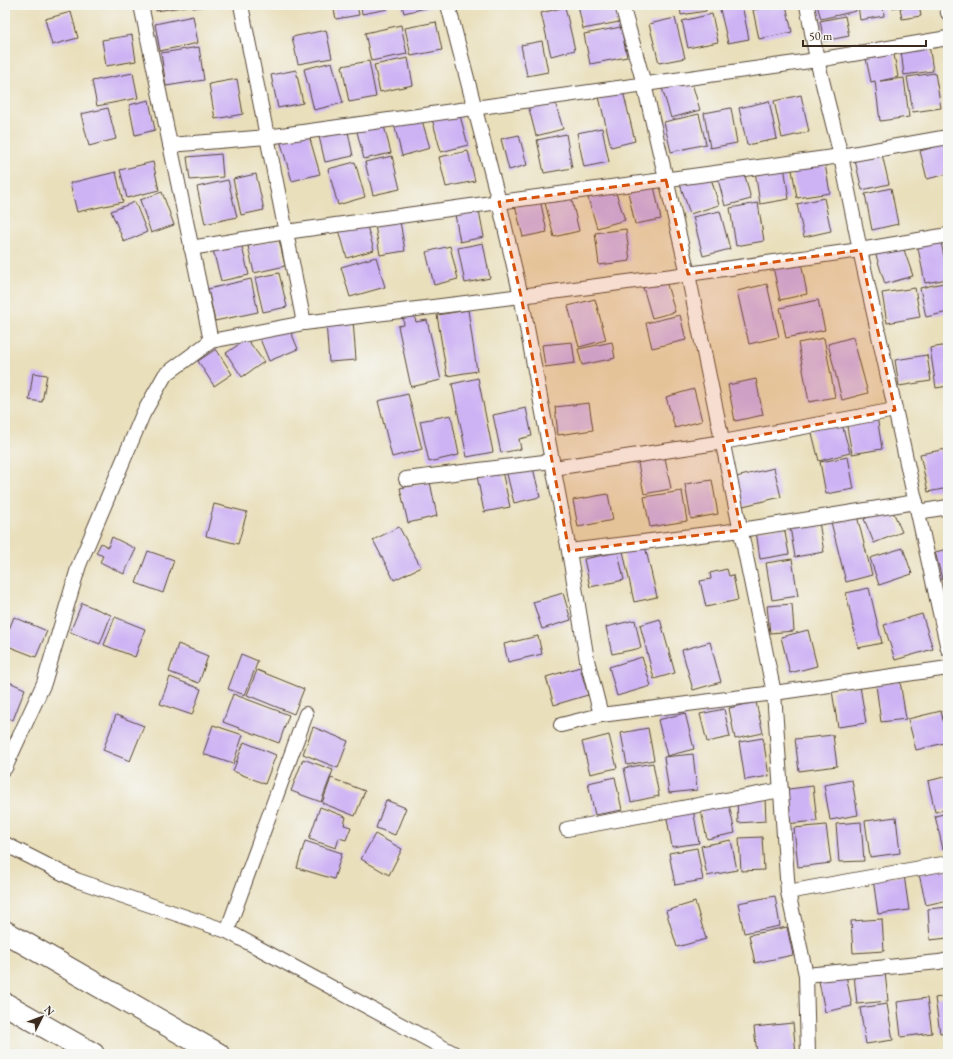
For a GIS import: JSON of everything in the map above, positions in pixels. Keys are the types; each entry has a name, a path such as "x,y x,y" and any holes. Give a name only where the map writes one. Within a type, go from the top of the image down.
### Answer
{"highway":[{"path":"5,932 218,1054"},
{"path":"5,1004 93,1054"}],"street":[{"path":"141,5 211,341"},
{"path":"241,5 304,323"},
{"path":"448,5 499,202 521,296 569,550 587,660 601,715"},
{"path":"622,5 644,84 688,274 774,694 788,892 806,975 808,1054"},
{"path":"807,5 817,60 841,156 860,250 948,649"},
{"path":"947,5 948,13"},
{"path":"170,145 267,137 817,60 948,38"},
{"path":"191,248 286,232 841,156 948,138"},
{"path":"5,768 44,683 80,565 143,414 165,375 211,341 304,323 688,274 860,250 948,235"},
{"path":"406,479 553,464 723,442 896,410"},
{"path":"569,550 741,530 917,507 948,507"},
{"path":"561,725 601,715 774,694 948,668"},
{"path":"227,932 306,714"},
{"path":"567,829 781,790"},
{"path":"5,844 76,880 227,932 455,1054"},
{"path":"788,892 948,864"},
{"path":"806,975 948,960"}],"highlighted area":[{"path":"666,180 688,274 860,250 895,410 723,442 741,530 569,551 521,296 499,202"}],"building":[{"path":"155,5 188,5 188,6 156,11"},
{"path":"192,5 206,5 206,6 193,8"},
{"path":"333,5 357,5 359,15 336,19"},
{"path":"361,5 388,5 388,9 362,14"},
{"path":"402,5 435,5 435,6 404,13"},
{"path":"578,5 616,5 619,22 583,29"},
{"path":"680,5 705,5 706,11 681,15"},
{"path":"719,5 742,5 749,39 728,43"},
{"path":"786,5 792,32 759,39 753,10"},
{"path":"817,5 855,5 856,11 821,19"},
{"path":"858,5 883,5 884,16 860,20"},
{"path":"891,5 903,5 903,6 892,8"},
{"path":"919,5 921,16 902,19 900,8"},
{"path":"565,7 575,50 551,56 541,13"},
{"path":"71,12 78,38 52,45 45,19"},
{"path":"712,14 718,42 688,48 682,21"},
{"path":"193,16 198,43 160,51 155,24"},
{"path":"845,16 849,36 824,41 820,21"},
{"path":"675,18 685,58 659,63 649,24"},
{"path":"436,22 442,50 411,56 405,28"},
{"path":"401,25 407,54 371,61 365,33"},
{"path":"621,27 627,57 590,64 584,34"},
{"path":"326,30 332,58 298,64 292,37"},
{"path":"132,35 136,61 106,66 102,40"},
{"path":"928,38 933,71 904,75 900,42"},
{"path":"542,41 548,72 527,76 521,45"},
{"path":"892,43 898,77 880,81 904,78 909,117 880,121 875,81 871,82 864,49"},
{"path":"199,47 204,80 166,86 161,53"},
{"path":"408,58 413,85 380,92 374,65"},
{"path":"369,61 376,97 349,102 342,66"},
{"path":"332,62 343,103 314,110 304,69"},
{"path":"296,70 303,103 278,108 271,75"},
{"path":"133,73 138,98 97,106 92,81"},
{"path":"935,73 941,108 913,112 907,77"},
{"path":"237,79 243,114 215,119 209,84"},
{"path":"691,80 700,110 671,118 662,88"},
{"path":"623,91 635,141 611,147 599,97"},
{"path":"801,95 809,132 782,138 774,101"},
{"path":"554,98 563,129 536,136 528,105"},
{"path":"149,100 155,130 135,135 129,105"},
{"path":"769,101 777,139 747,145 739,108"},
{"path":"108,108 116,139 89,146 81,114"},
{"path":"731,108 737,143 710,148 704,113"},
{"path":"459,112 468,145 441,152 432,119"},
{"path":"699,114 706,144 671,152 664,122"},
{"path":"421,117 430,148 402,156 394,124"},
{"path":"346,122 353,156 325,162 317,128"},
{"path":"383,122 391,153 364,159 356,128"},
{"path":"602,128 609,162 584,167 577,133"},
{"path":"308,132 320,174 292,181 280,140"},
{"path":"566,134 572,168 544,173 537,140"},
{"path":"519,135 527,165 509,170 501,139"},
{"path":"948,143 948,174 927,179 920,151"},
{"path":"881,150 889,184 862,190 854,156"},
{"path":"468,151 475,181 446,187 439,157"},
{"path":"221,154 223,177 190,180 187,157"},
{"path":"392,156 400,189 373,195 365,162"},
{"path":"153,162 159,190 127,198 120,170"},
{"path":"355,162 365,197 338,205 328,169"},
{"path":"825,164 830,193 797,198 792,170"},
{"path":"784,166 789,199 760,204 755,171"},
{"path":"743,168 751,199 725,206 717,175"},
{"path":"116,172 123,202 77,212 70,183"},
{"path":"256,174 264,210 241,215 233,179"},
{"path":"710,175 719,205 690,214 680,184"},
{"path":"228,180 237,217 205,224 197,187"},
{"path":"654,186 661,219 635,224 628,192"},
{"path":"891,188 898,224 872,230 865,194"},
{"path":"615,190 625,220 597,228 588,198"},
{"path":"162,192 174,225 151,233 140,200"},
{"path":"571,196 579,231 554,237 545,203"},
{"path":"824,198 831,231 804,237 797,204"},
{"path":"540,199 547,232 523,237 515,205"},
{"path":"135,202 147,232 124,242 111,211"},
{"path":"758,203 764,241 736,246 730,208"},
{"path":"478,205 484,237 460,242 454,209"},
{"path":"720,211 730,249 703,256 693,217"},
{"path":"399,215 405,251 380,255 374,219"},
{"path":"366,223 374,250 347,258 339,230"},
{"path":"626,229 630,261 599,265 595,233"},
{"path":"948,229 948,258 947,258 941,231"},
{"path":"940,238 948,279 925,283 917,243"},
{"path":"279,239 285,266 254,273 248,246"},
{"path":"901,241 913,276 885,284 874,249"},
{"path":"241,243 249,275 221,281 213,250"},
{"path":"483,243 490,278 465,283 458,248"},
{"path":"450,246 458,279 434,285 426,252"},
{"path":"800,256 807,294 780,300 772,262"},
{"path":"376,257 385,287 350,297 341,267"},
{"path":"279,273 287,307 263,312 255,278"},
{"path":"251,279 258,312 215,321 208,289"},
{"path":"666,281 675,312 652,318 643,287"},
{"path":"948,282 948,312 926,317 920,288"},
{"path":"767,284 779,337 749,344 737,291"},
{"path":"915,288 920,317 887,323 882,293"},
{"path":"595,299 606,340 579,347 568,306"},
{"path":"818,300 825,330 786,338 780,308"},
{"path":"468,310 477,371 447,376 437,315"},
{"path":"414,315 416,322 427,320 441,380 411,387 398,326 404,325 403,317"},
{"path":"680,315 686,340 652,348 646,323"},
{"path":"353,320 356,360 329,362 326,322"},
{"path":"287,322 298,349 269,361 258,334"},
{"path":"853,337 868,393 842,400 828,344"},
{"path":"824,338 835,397 809,402 798,343"},
{"path":"247,339 264,362 242,377 226,353"},
{"path":"572,342 575,363 545,367 542,345"},
{"path":"612,342 615,358 582,365 578,349"},
{"path":"948,345 948,386 936,388 930,348"},
{"path":"216,349 232,374 214,386 198,361"},
{"path":"927,355 931,381 899,386 895,360"},
{"path":"33,373 47,375 42,402 29,400"},
{"path":"478,378 493,452 467,457 452,384"},
{"path":"756,379 763,415 735,421 728,385"},
{"path":"694,389 702,421 675,428 666,397"},
{"path":"408,394 422,449 392,457 378,401"},
{"path":"589,403 593,430 558,435 555,407"},
{"path":"526,408 532,436 519,439 521,449 501,453 493,415"},
{"path":"451,415 459,455 429,462 420,421"},
{"path":"877,416 882,449 852,454 846,421"},
{"path":"841,421 850,453 819,461 811,429"},
{"path":"947,449 948,488 928,492 920,454"},
{"path":"664,452 671,489 644,494 637,458"},
{"path":"848,457 854,489 826,494 820,462"},
{"path":"532,464 540,497 514,503 506,470"},
{"path":"774,468 781,497 743,506 736,477"},
{"path":"502,471 510,507 484,512 477,476"},
{"path":"712,480 718,514 691,519 685,484"},
{"path":"430,482 437,516 408,523 400,488"},
{"path":"682,491 687,521 650,527 644,497"},
{"path":"608,494 613,520 578,527 573,500"},
{"path":"214,504 247,512 238,544 206,536"},
{"path":"891,507 902,532 874,543 864,519"},
{"path":"818,516 824,552 795,557 789,521"},
{"path":"857,516 872,575 846,582 831,522"},
{"path":"399,527 421,567 394,580 373,540"},
{"path":"784,527 789,554 760,559 756,531"},
{"path":"112,537 136,549 124,574 100,562 103,556 96,553 101,543 108,547"},
{"path":"645,546 657,597 634,602 623,551"},
{"path":"903,548 912,574 879,585 870,558"},
{"path":"948,549 948,581 943,582 935,552"},
{"path":"148,551 174,560 163,593 136,583"},
{"path":"618,552 624,580 590,587 584,559"},
{"path":"792,559 798,596 772,600 766,563"},
{"path":"727,569 729,576 733,575 738,600 706,607 700,581 711,579 710,573"},
{"path":"869,588 882,643 858,648 846,593"},
{"path":"563,593 571,620 542,629 533,602"},
{"path":"82,603 111,615 100,644 70,632"},
{"path":"792,604 794,631 770,633 767,606"},
{"path":"922,614 933,649 895,660 884,625"},
{"path":"14,617 47,631 36,657 5,645 5,639"},
{"path":"115,617 145,629 135,657 104,645"},
{"path":"660,619 675,673 654,679 640,625"},
{"path":"635,620 641,648 612,654 606,627"},
{"path":"808,630 817,666 790,673 781,637"},
{"path":"538,636 542,654 508,662 504,644"},
{"path":"710,642 721,682 693,690 682,650"},
{"path":"178,644 208,656 199,683 169,672"},
{"path":"241,654 258,661 245,695 228,689"},
{"path":"642,657 651,686 617,696 609,667"},
{"path":"580,667 588,695 554,705 546,677"},
{"path":"257,670 304,689 294,714 247,695"},
{"path":"170,677 201,689 192,715 160,704"},
{"path":"900,681 906,719 881,722 876,685"},
{"path":"9,682 25,689 13,720 5,717 5,691"},
{"path":"860,686 866,723 838,727 832,691"},
{"path":"233,694 289,715 279,743 223,722"},
{"path":"756,702 763,733 735,739 729,708"},
{"path":"724,709 730,737 707,742 700,714"},
{"path":"941,711 948,742 916,750 908,719"},
{"path":"685,713 694,749 667,756 658,720"},
{"path":"116,715 144,726 130,761 103,750"},
{"path":"213,725 243,735 233,764 203,754"},
{"path":"313,727 348,741 338,768 303,754"},
{"path":"648,728 654,760 627,765 621,733"},
{"path":"609,735 617,768 590,774 582,742"},
{"path":"833,735 837,766 799,771 795,739"},
{"path":"763,738 769,776 745,780 739,742"},
{"path":"244,742 276,755 265,784 233,771"},
{"path":"693,754 697,790 669,793 664,757"},
{"path":"303,759 333,770 321,802 291,791"},
{"path":"653,763 659,796 631,802 624,768"},
{"path":"948,776 948,809 935,812 928,781"},
{"path":"615,777 622,810 595,815 588,783"},
{"path":"331,778 365,791 355,816 322,803"},
{"path":"852,780 858,815 830,820 824,785"},
{"path":"813,786 817,821 785,824 781,790"},
{"path":"765,798 766,821 738,823 737,800"},
{"path":"386,800 406,808 395,835 376,828"},
{"path":"728,800 735,833 707,839 700,806"},
{"path":"320,807 346,817 344,825 351,827 346,840 339,838 336,848 309,839"},
{"path":"693,809 699,843 672,847 666,813"},
{"path":"948,813 948,848 943,849 935,816"},
{"path":"896,817 900,853 870,857 865,821"},
{"path":"861,822 864,861 839,862 836,824"},
{"path":"826,825 831,863 798,867 794,828"},
{"path":"375,834 402,849 389,875 361,859"},
{"path":"762,837 764,870 741,871 739,838"},
{"path":"731,840 737,870 707,876 701,846"},
{"path":"305,841 342,853 334,879 297,868"},
{"path":"697,848 703,880 675,885 669,853"},
{"path":"946,868 948,876 948,900 926,905 919,874"},
{"path":"904,875 909,910 878,914 873,879"},
{"path":"775,896 780,926 744,933 738,903"},
{"path":"695,902 706,939 677,947 666,911"},
{"path":"948,907 948,938 930,940 928,909"},
{"path":"882,919 884,951 853,953 851,921"},
{"path":"787,927 793,955 755,963 749,935"},
{"path":"885,972 888,1001 857,1004 854,975"},
{"path":"846,975 852,1006 825,1012 819,981"},
{"path":"948,996 948,1032 940,1033 935,998"},
{"path":"927,998 932,1033 901,1037 897,1002"},
{"path":"887,1004 893,1040 866,1044 860,1008"},
{"path":"793,1023 796,1054 757,1054 754,1027"}]}
